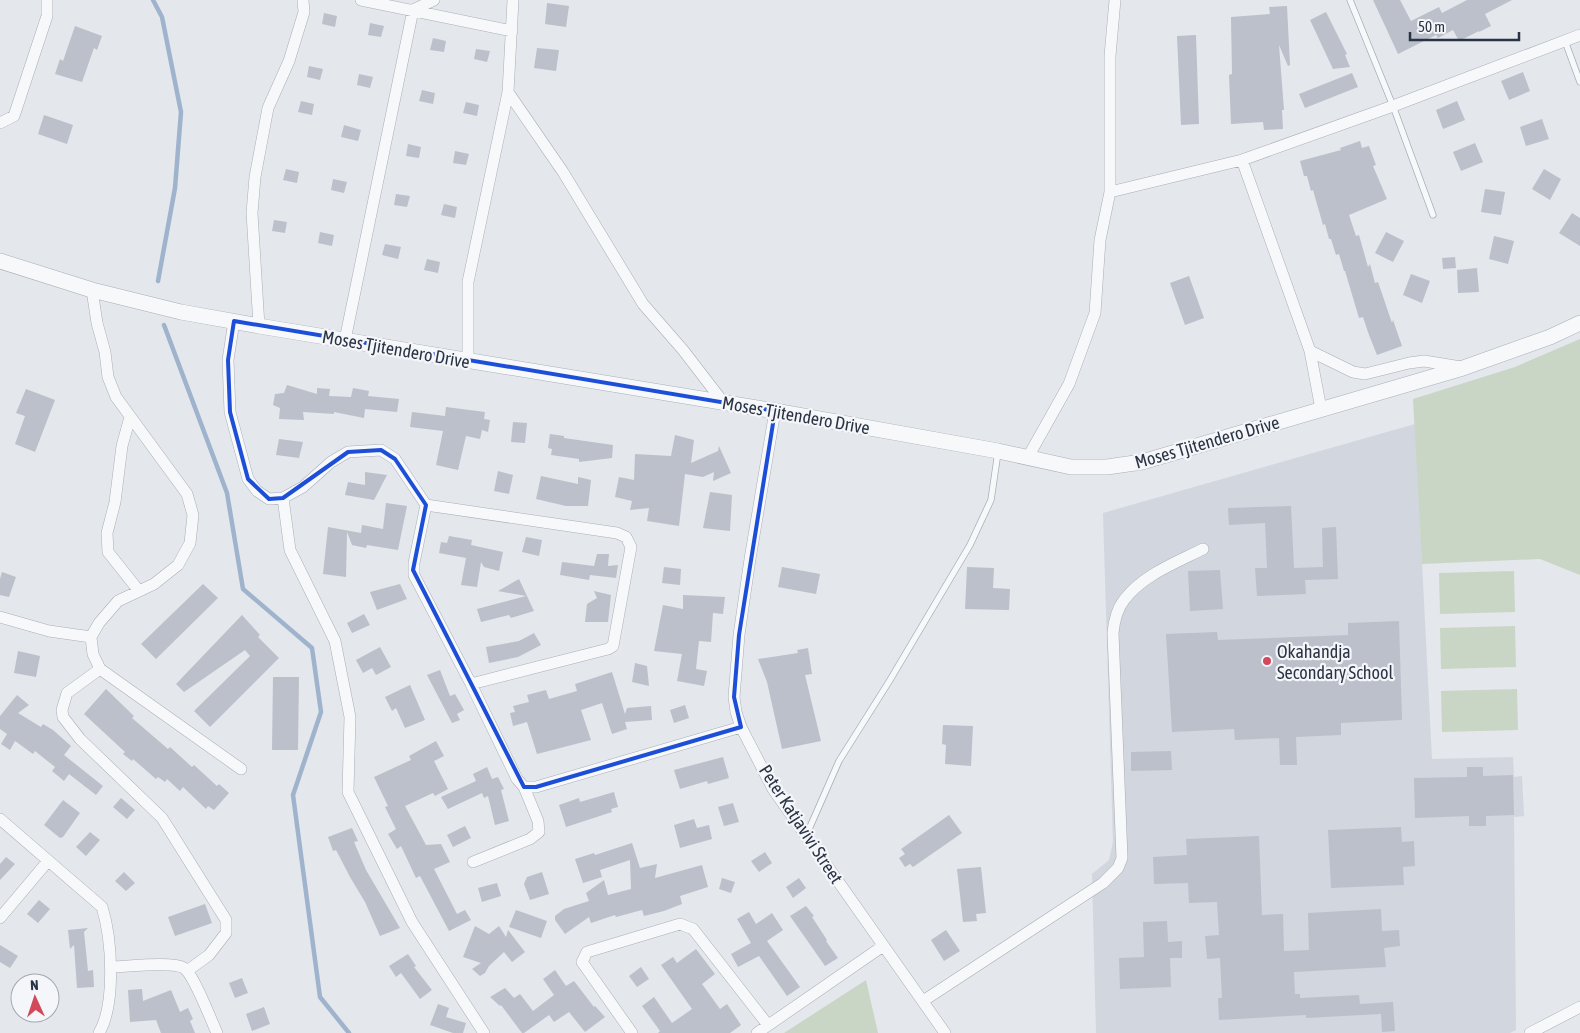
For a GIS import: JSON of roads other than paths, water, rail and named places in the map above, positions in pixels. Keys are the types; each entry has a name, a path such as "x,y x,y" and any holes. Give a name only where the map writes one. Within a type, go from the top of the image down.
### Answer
{"street":[{"path":"0,123 14,116 46,16 47,0"},
{"path":"259,326 252,213 255,177 268,108 289,61 304,12 303,0"},
{"path":"361,0 512,31"},
{"path":"413,10 434,0"},
{"path":"468,361 468,282 508,92 513,0"},
{"path":"1028,457 1068,384 1095,313 1100,240 1110,192 1110,56 1115,0"},
{"path":"345,340 413,10"},
{"path":"1110,192 1242,160 1393,106 1580,34"},
{"path":"508,92 563,172 643,304 683,350 723,402"},
{"path":"1242,160 1310,351 1321,409"},
{"name":"Moses Tjitendero Drive","path":"0,261 92,290 181,312 775,411 998,451 1071,467 1107,467 1142,462 1462,368 1550,336 1580,322"},
{"path":"92,290 97,323 105,352 108,378 116,397 187,494 193,516 190,544 178,565 154,584 118,601 99,624 92,637 93,654 100,669 241,769"},
{"path":"234,321 228,360 230,412 248,479 257,491 269,499 283,498 303,487 331,462 348,452 381,450 395,459 426,505 414,563 414,575 471,684 517,779 524,787 538,821 539,832 530,839 473,862"},
{"path":"1310,351 1353,372 1365,374 1424,361 1462,368"},
{"name":"Peter Katjavivi Street","path":"775,411 739,635 734,697 736,712 741,726 773,789 945,1033"},
{"path":"130,417 122,446 115,502 107,533 108,552 139,591"},
{"path":"283,498 290,550 335,641 350,717 348,792 412,922 484,1033"},
{"path":"426,505 617,533 626,537 632,547 613,646 608,649 471,684"},
{"path":"923,1002 1103,884 1118,868 1122,858 1112,633 1115,620 1123,601 1145,579 1203,549"},
{"path":"0,617 49,631 92,637"},
{"path":"100,669 67,693 62,710 63,717 80,739 162,818 226,920 226,932 215,948 209,955 187,971"},
{"path":"524,787 536,787 741,726"},
{"path":"0,819 102,907 111,967 108,1012 99,1033"},
{"path":"0,918 48,861"},
{"path":"632,1033 582,962 583,956 587,952 680,924 692,929 768,1025"},
{"path":"757,1033 883,946"},
{"path":"111,967 169,965 184,968 191,976 217,1033"},
{"path":"1530,1033 1580,1007"}],"lane":[{"path":"1350,0 1393,106 1433,215"},
{"path":"1564,41 1580,82"},
{"path":"806,836 839,760 890,680 970,545 991,500 998,451"}],"waterway":[{"path":"153,0 162,17 181,112 175,188 158,281"},
{"path":"164,325 227,493 243,589 312,648 321,712 293,795 320,997 349,1033"}],"place":[{"name":"Okahandja Secondary School","path":"1267,661"}]}
